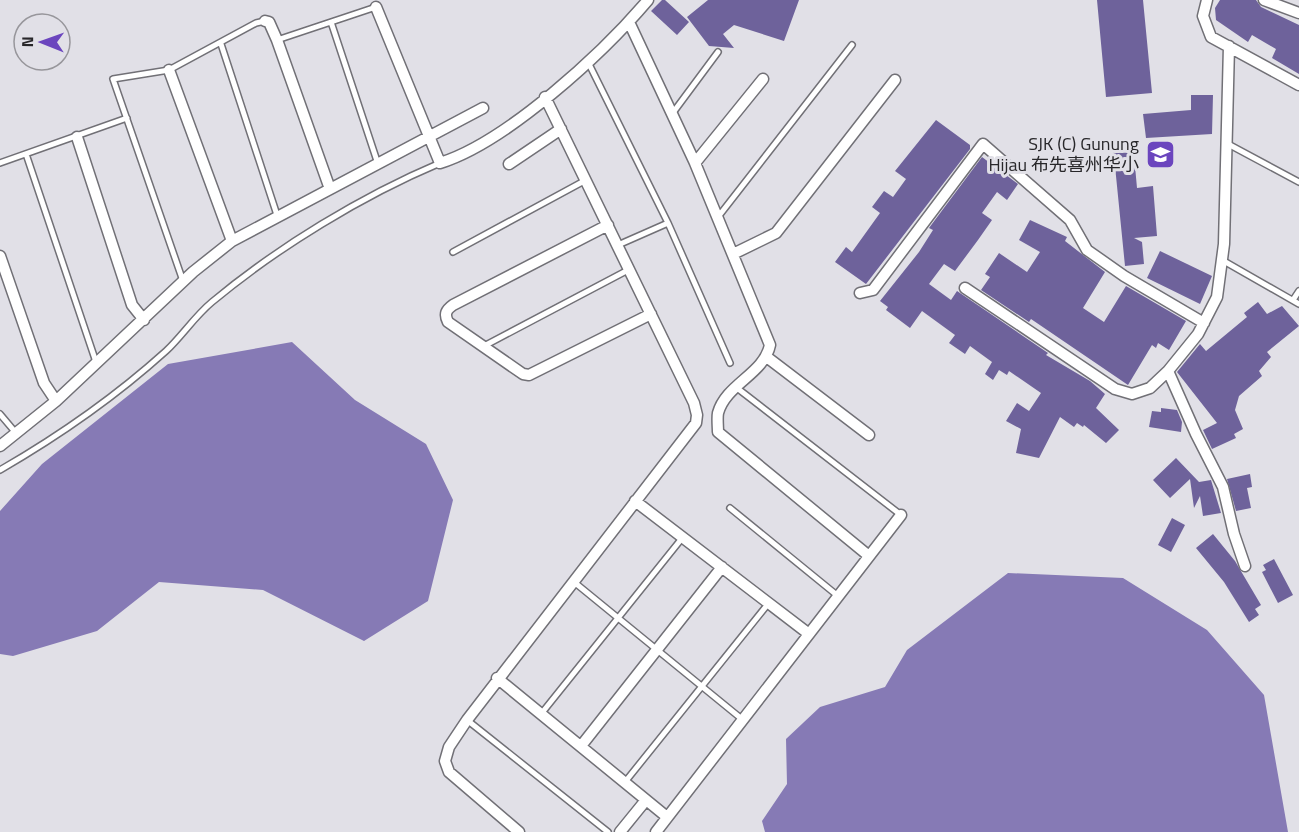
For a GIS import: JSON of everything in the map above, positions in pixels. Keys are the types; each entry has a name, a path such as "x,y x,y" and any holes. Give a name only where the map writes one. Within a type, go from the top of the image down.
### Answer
{"street":[{"path":"376,7 427,136 441,163 453,159 512,125 588,61 629,22 648,0"},
{"path":"1207,0 1203,16 1211,37 1299,85"},
{"path":"1264,0 1299,13"},
{"path":"265,21 271,25 277,40 330,189"},
{"path":"629,22 695,164 770,345 768,358 737,388 718,413 718,432 869,556"},
{"path":"965,288 1115,389 1132,394 1150,388 1168,371 1198,334 1217,297 1222,260 1229,46"},
{"path":"169,70 232,241"},
{"path":"695,164 763,79"},
{"path":"733,254 776,233 894,80"},
{"path":"519,832 448,772 445,761 449,747 497,678 696,423 697,415 694,403 630,269 545,97"},
{"path":"0,446 56,401 96,362 232,241 483,108"},
{"path":"509,164 561,129"},
{"path":"77,137 132,305 144,320"},
{"path":"860,293 873,290 983,144 1070,220 1087,250 1124,276 1204,322"},
{"path":"608,225 447,310 445,315 448,322 524,374 529,375 651,314"},
{"path":"0,256 44,383 56,401"},
{"path":"768,358 869,435"},
{"path":"1168,371 1223,487 1233,534 1245,566"},
{"path":"635,501 809,634"},
{"path":"656,832 901,515"},
{"path":"581,746 722,567"},
{"path":"497,678 667,817"},
{"path":"620,832 646,800"}],"lane":[{"path":"277,40 376,7"},
{"path":"183,283 113,79 169,70 221,44 256,23 265,21"},
{"path":"331,22 378,164"},
{"path":"221,44 278,215"},
{"path":"718,217 852,45"},
{"path":"672,114 718,52"},
{"path":"588,61 668,223 730,363"},
{"path":"0,164 128,118"},
{"path":"1226,144 1299,182"},
{"path":"26,154 96,362"},
{"path":"0,470 46,443 104,403 167,350 211,303 254,271 388,185 441,163"},
{"path":"453,252 586,180"},
{"path":"618,245 668,223"},
{"path":"1222,260 1299,304"},
{"path":"483,346 630,269"},
{"path":"1293,300 1299,291"},
{"path":"737,388 901,515"},
{"path":"0,414 17,434"},
{"path":"730,508 838,597"},
{"path":"541,714 683,537"},
{"path":"573,581 743,720"},
{"path":"625,782 703,688 769,603"},
{"path":"467,720 608,832"}],"shaded area":[{"path":"292,342 355,400 426,444 453,500 428,601 364,641 263,590 159,582 97,631 13,656 0,654 0,511 42,464 168,364"},
{"path":"1008,573 1123,578 1207,630 1264,695 1288,832 765,832 762,821 787,784 786,739 820,707 885,687 907,650"}],"building":[{"path":"662,0 665,0 689,22 677,35 651,11"},
{"path":"708,0 799,0 784,41 734,25 723,34 734,48 709,46 687,17"},
{"path":"1097,0 1143,0 1152,93 1106,97"},
{"path":"1220,0 1256,0 1261,7 1299,25 1299,74 1272,58 1276,49 1252,35 1248,42 1216,20 1215,8"},
{"path":"1191,95 1213,95 1212,134 1146,138 1143,114 1191,110"},
{"path":"936,120 970,145 970,149 866,284 835,262 846,247 852,252 880,213 872,207 884,191 893,197 906,179 895,171"},
{"path":"1133,144 1137,188 1153,186 1157,236 1134,238 1142,242 1144,264 1125,266 1113,146"},
{"path":"982,157 1018,184 1007,200 997,192 982,213 992,220 955,271 944,264 929,284 951,300 957,291 1048,353 1046,355 1090,381 1105,394 1096,408 1119,430 1106,443 1084,425 1083,427 1077,423 1074,427 1060,417 1039,458 1016,453 1021,429 1006,421 1017,403 1029,411 1041,393 1009,371 1007,375 999,370 993,380 985,374 992,362 970,346 965,354 949,343 955,335 922,311 910,328 886,310 888,307 880,301 919,252 933,230 929,228"},
{"path":"1030,220 1067,237 1065,241 1105,272 1083,308 1104,322 1126,286 1186,321 1169,350 1158,343 1156,348 1152,345 1128,385 1031,319 1029,322 981,290 990,277 985,274 999,253 1027,272 1040,252 1019,240"},
{"path":"1160,251 1212,276 1200,304 1147,278"},
{"path":"1258,302 1267,314 1282,306 1299,326 1267,352 1271,357 1259,371 1262,376 1239,396 1235,410 1243,429 1234,434 1236,438 1212,449 1203,430 1217,423 1177,372 1200,344 1206,351 1247,317 1244,313"},
{"path":"1161,408 1177,410 1182,422 1181,432 1149,427 1152,411 1161,412"},
{"path":"1176,458 1199,482 1211,480 1221,513 1203,516 1200,496 1194,508 1190,479 1170,498 1153,480"},
{"path":"1250,474 1252,487 1247,488 1251,508 1236,511 1227,479"},
{"path":"1172,518 1185,525 1171,552 1158,545"},
{"path":"1213,534 1235,561 1261,605 1255,609 1259,615 1249,622 1224,582 1196,548"},
{"path":"1274,559 1293,595 1278,603 1262,572 1266,570 1263,565"}],"place":[{"name":"SJK (C) Gunung Hijau 布先喜州华小","path":"1160,154"}]}
